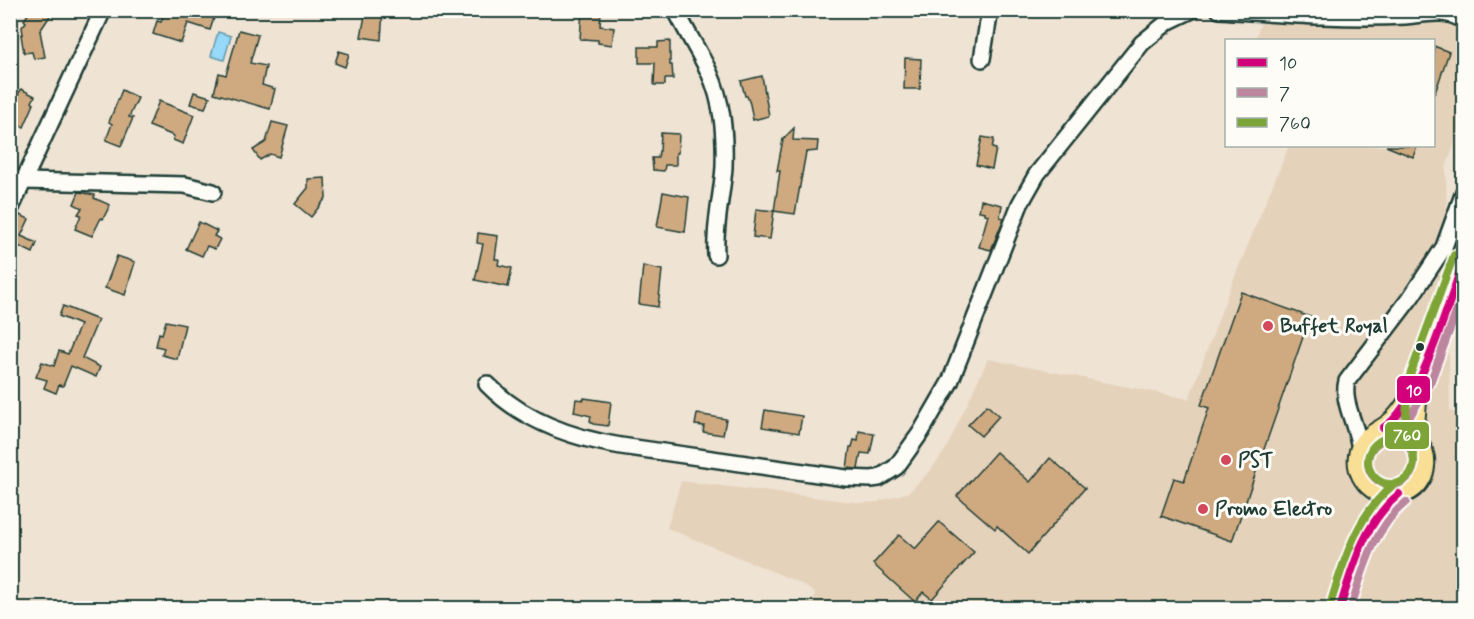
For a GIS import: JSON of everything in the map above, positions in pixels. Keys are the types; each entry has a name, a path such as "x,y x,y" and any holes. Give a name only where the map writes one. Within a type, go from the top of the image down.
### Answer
{"main road":[{"path":"1340,609 1362,544 1368,500 1358,464 1359,450 1369,436 1394,419 1419,381 1464,259"},
{"path":"1362,544 1384,506 1399,494 1410,490 1422,476 1425,457 1415,426 1419,381"},
{"path":"1382,429 1403,429 1419,441"},
{"path":"1365,483 1381,493 1399,494"}],"street":[{"path":"10,210 103,10"},
{"path":"676,10 709,72 722,115 724,166 716,231 716,255"},
{"path":"982,59 990,10"},
{"path":"486,384 509,405 558,429 586,439 846,478 871,479 887,474 904,456 921,432 950,382 1020,204 1037,174 1142,42 1169,21 1192,10"},
{"path":"1219,10 1352,16 1439,13 1455,15 1464,21"},
{"path":"24,181 185,185 213,192"},
{"path":"1359,450 1356,426 1345,398 1347,381 1420,284 1444,247 1464,192"},
{"path":"1348,406 1382,429"}],"shaded area":[{"path":"1262,19 1446,20 1463,29 1463,119 1446,168 1450,411 1464,415 1463,608 789,608 813,602 815,593 798,582 667,528 681,481 861,503 877,502 909,492 931,470 946,449 988,359 1189,399 1230,288 1289,147 1435,147 1435,39 1255,39"}],"water":[{"path":"218,32 231,36 224,60 211,56"}],"building":[{"path":"31,10 54,10 40,31 45,57 34,59 32,52 24,53 21,35 23,34 22,27 26,22 24,20"},
{"path":"165,10 183,10 214,18 210,30 188,23 181,43 153,34 157,21 161,22"},
{"path":"366,10 383,10 381,40 361,37"},
{"path":"582,10 601,12 600,26 614,28 612,45 598,43 598,40 580,39"},
{"path":"239,30 258,35 250,63 266,66 262,85 275,89 270,109 214,93 219,73 226,75"},
{"path":"670,41 670,65 672,65 673,79 665,79 665,85 654,85 655,63 639,63 639,47 658,47 658,42"},
{"path":"1435,46 1449,52 1435,93"},
{"path":"339,51 349,54 345,67 335,63"},
{"path":"905,58 921,59 920,89 904,89"},
{"path":"762,76 769,116 753,120 750,104 741,81"},
{"path":"21,89 35,96 24,127 10,121 10,92 18,95"},
{"path":"122,90 138,98 129,117 133,118 121,146 106,140 112,124 109,122"},
{"path":"194,92 210,97 205,108 190,104"},
{"path":"159,101 194,115 183,144 173,140 174,136 149,126"},
{"path":"272,122 288,126 279,157 270,154 260,160 253,150 266,142"},
{"path":"794,128 793,140 818,141 817,151 806,152 795,214 774,211 780,171 777,171 783,139"},
{"path":"661,133 679,134 676,165 665,165 664,171 653,170 652,158 658,158"},
{"path":"982,137 994,139 992,148 996,149 992,169 976,165"},
{"path":"1388,147 1417,147 1413,157"},
{"path":"325,178 326,198 311,217 295,204 308,188 308,179"},
{"path":"79,192 95,195 94,198 110,205 92,236 75,229 81,215 78,214 82,208 74,204"},
{"path":"663,192 689,197 685,232 657,227"},
{"path":"981,200 1002,205 1000,217 1004,218 991,250 979,247 988,215 979,211"},
{"path":"756,209 774,211 770,239 753,237"},
{"path":"20,215 29,219 21,236 37,243 33,253 10,242 10,232 14,233 12,231"},
{"path":"199,222 217,231 214,236 220,239 215,249 207,246 202,256 186,249"},
{"path":"478,233 498,236 495,259 499,259 498,265 512,268 508,287 475,280 483,244 477,243"},
{"path":"117,256 135,262 125,295 105,288"},
{"path":"643,266 662,270 658,307 639,304"},
{"path":"1241,292 1310,317 1232,541 1161,516 1174,478 1184,481 1209,408 1201,405"},
{"path":"63,306 98,320 82,358 100,367 96,377 71,366 63,386 59,385 56,393 44,388 47,380 36,377 42,362 54,366 59,351 68,354 80,325 59,316"},
{"path":"166,321 185,325 177,359 162,355 164,348 156,346 159,333 162,334"},
{"path":"584,398 611,402 608,426 593,424 590,421 591,416 574,412 576,399 584,400"},
{"path":"987,405 999,416 981,436 968,425"},
{"path":"765,410 802,416 799,433 762,427"},
{"path":"697,414 726,419 723,435 703,432 704,426 695,425"},
{"path":"859,431 874,434 870,454 861,453 858,469 847,468 850,447 854,440 858,441"},
{"path":"996,452 1030,482 1050,458 1085,488 1028,554 997,526 995,529 957,496"},
{"path":"939,522 974,552 932,599 923,592 915,602 873,564 899,535 915,549"}],"transit line":[{"name":"760","path":"1409,444 1405,426 1409,378 1454,255"},
{"name":"10","path":"1383,428 1397,416 1421,376 1464,260"},
{"name":"7","path":"1407,421 1430,383 1464,291"},
{"name":"760","path":"1391,438 1407,445 1414,461 1407,477 1391,484 1375,477 1368,461 1375,445 1391,438"},
{"name":"7","path":"1391,439 1407,446 1414,462 1407,478 1391,485 1375,478 1368,462 1375,446 1391,439"},
{"name":"760","path":"1330,605 1346,556 1360,525 1369,511 1392,486"},
{"name":"10","path":"1340,608 1355,561 1368,532 1377,518 1399,494"},
{"name":"7","path":"1351,608 1377,537 1406,502"}],"place":[{"name":"Buffet Royal","path":"1268,326"},
{"name":"PST","path":"1226,460"},
{"name":"Promo Electro","path":"1203,509"}]}
